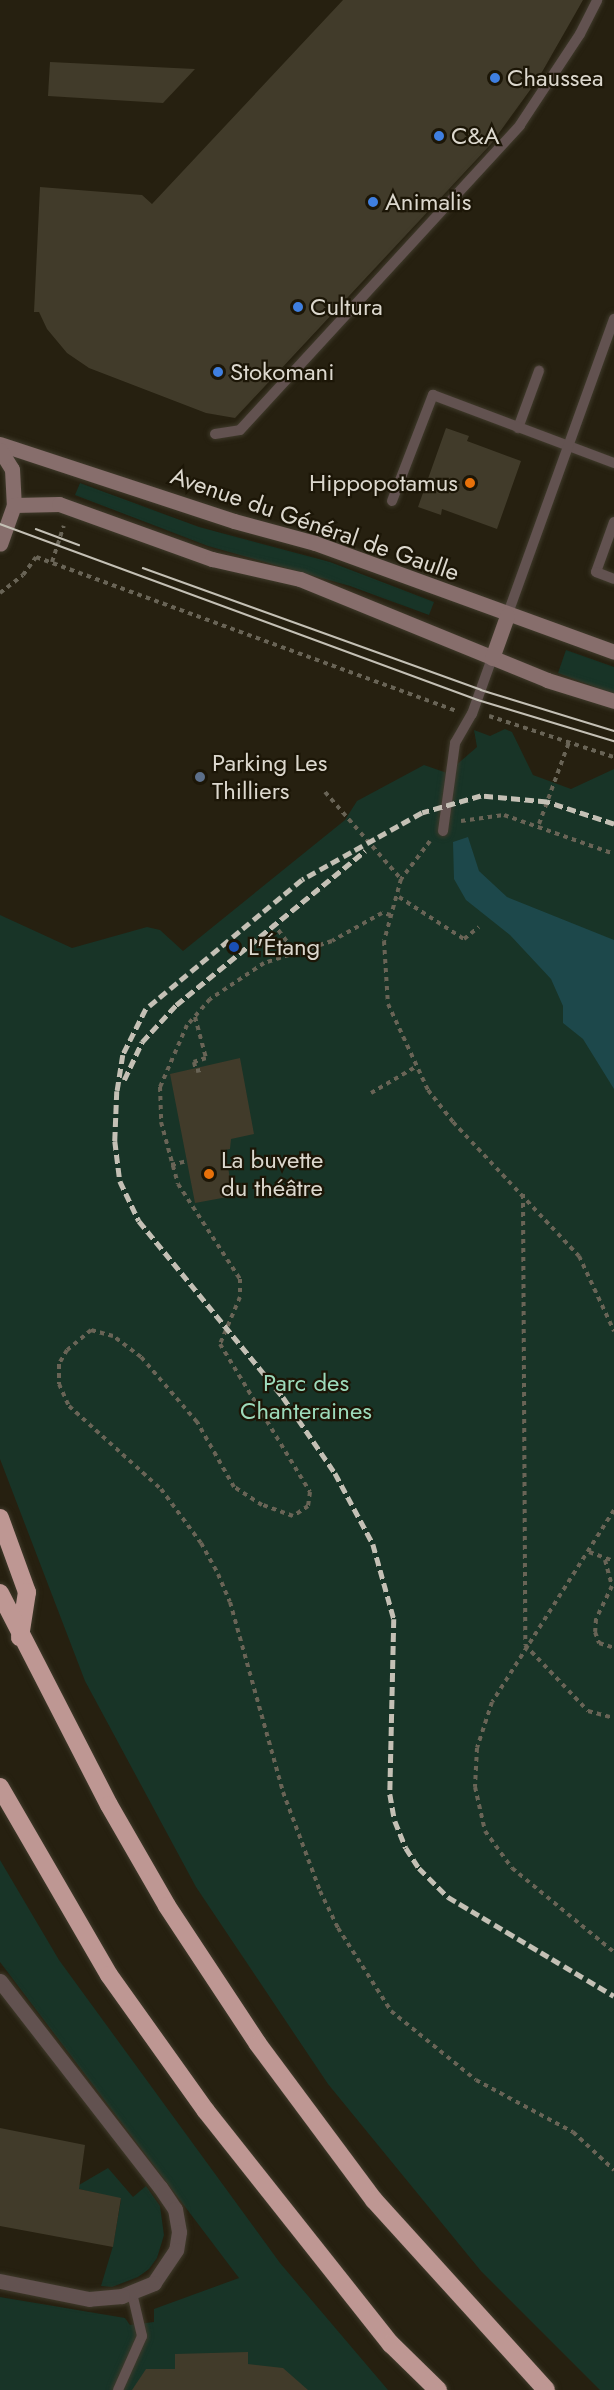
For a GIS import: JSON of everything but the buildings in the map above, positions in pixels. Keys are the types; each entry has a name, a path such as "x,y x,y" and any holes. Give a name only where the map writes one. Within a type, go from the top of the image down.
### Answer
{"highway":[{"path":"0,1518 27,1592 20,1636"},
{"path":"0,1593 20,1636 161,1896 258,2044 374,2200 546,2390"},
{"path":"0,1787 109,1976 206,2111 391,2344 438,2390"}],"main road":[{"name":"Avenue du Général de Gaulle","path":"0,444 234,521 315,543 507,616 614,652"},
{"path":"0,450 12,469 14,505 0,544"},
{"path":"14,505 69,508 212,559 300,579 492,658 614,701"},
{"path":"492,658 507,616"}],"street":[{"path":"0,1981 175,2209 179,2232 176,2250 154,2283 132,2293 89,2299 0,2282"}],"lane":[{"path":"215,434 240,430 520,125 580,34 597,0"},
{"path":"507,616 614,319"},
{"path":"518,428 539,371"},
{"path":"392,501 433,395 614,463"},
{"path":"614,522 596,572 614,579"},
{"path":"443,831 455,743 472,714 492,658"},
{"path":"118,2390 141,2336 132,2293"}],"path":[{"path":"52,562 69,508"},
{"path":"0,593 36,557 457,710"},
{"path":"488,716 614,757"},
{"path":"539,824 569,742"},
{"path":"325,792 401,879"},
{"path":"614,854 539,824 487,814 455,823 443,831 411,862 401,879 399,897 384,941 388,1004 428,1090 453,1122 579,1256 614,1331"},
{"path":"399,897 464,939 479,927"},
{"path":"391,915 382,913 332,941 264,963 210,999 195,1017 173,1052 160,1087 159,1104 171,1165 194,1211 240,1279 240,1297 220,1344 309,1492 308,1506 293,1516 262,1505 234,1487 197,1422 141,1357 113,1336 90,1330 67,1350 59,1364 59,1384 69,1406 161,1489 207,1553 230,1602 283,1792 320,1892 338,1928 391,2011 476,2080 573,2132 614,2170"},
{"path":"273,923 296,953"},
{"path":"195,1017 206,1058 194,1062 196,1071 201,1070"},
{"path":"371,1093 417,1066"},
{"path":"171,1165 187,1161"},
{"path":"523,1194 525,1645 588,1711 614,1718"},
{"path":"614,1509 589,1552 525,1645 482,1723 475,1787 485,1831 512,1868 614,1952"},
{"path":"589,1552 605,1560 614,1561"},
{"path":"605,1560 612,1586 596,1618 595,1632 599,1643 614,1648"}],"green space":[{"path":"80,483 199,527 330,562 434,602 429,615 350,586 208,546 75,495"},
{"path":"566,650 614,667 614,694 558,673"},
{"name":"Parc des Chanteraines","path":"505,729 512,732 533,775 571,789 614,769 614,2390 600,2390 481,2271 328,2084 196,1887 85,1681 0,1459 0,915 72,948 147,927 160,930 183,951 345,820 357,801 424,765 447,773 477,747 474,730 490,736"},
{"path":"0,1860 59,1960 280,2263 388,2390 0,2390 0,2297 125,2318 130,2325 154,2322 154,2309 239,2278 0,1962"},
{"path":"108,2168 133,2197 146,2186 160,2206 164,2235 157,2258 149,2269 138,2277 112,2287 101,2286 113,2246 121,2199 79,2189 79,2185"}],"water":[{"path":"468,837 479,871 507,897 614,940 614,1089 583,1039 563,1023 563,1006 551,979 510,935 466,900 454,879 453,842"}],"tram line":[{"path":"0,524 478,700 614,741"},
{"path":"36,529 79,545"},
{"path":"143,568 481,690 614,731"}],"railway":[{"path":"614,824 547,802 481,796 422,813 302,880 146,1009 123,1055 117,1091 115,1141 120,1181 139,1221 283,1397 335,1473 373,1544 394,1619 390,1794 395,1821 406,1848 419,1868 448,1897 614,1996"},
{"path":"124,1080 142,1042 176,1005 365,851"}],"place":[{"name":"Chaussea","path":"495,78"},
{"name":"C&A","path":"439,136"},
{"name":"Animalis","path":"373,202"},
{"name":"Cultura","path":"298,307"},
{"name":"Stokomani","path":"218,372"},
{"name":"Hippopotamus","path":"470,483"},
{"name":"Parking Les Thilliers","path":"200,777"},
{"name":"L'Étang","path":"234,947"},
{"name":"La buvette du théâtre","path":"209,1174"}]}
